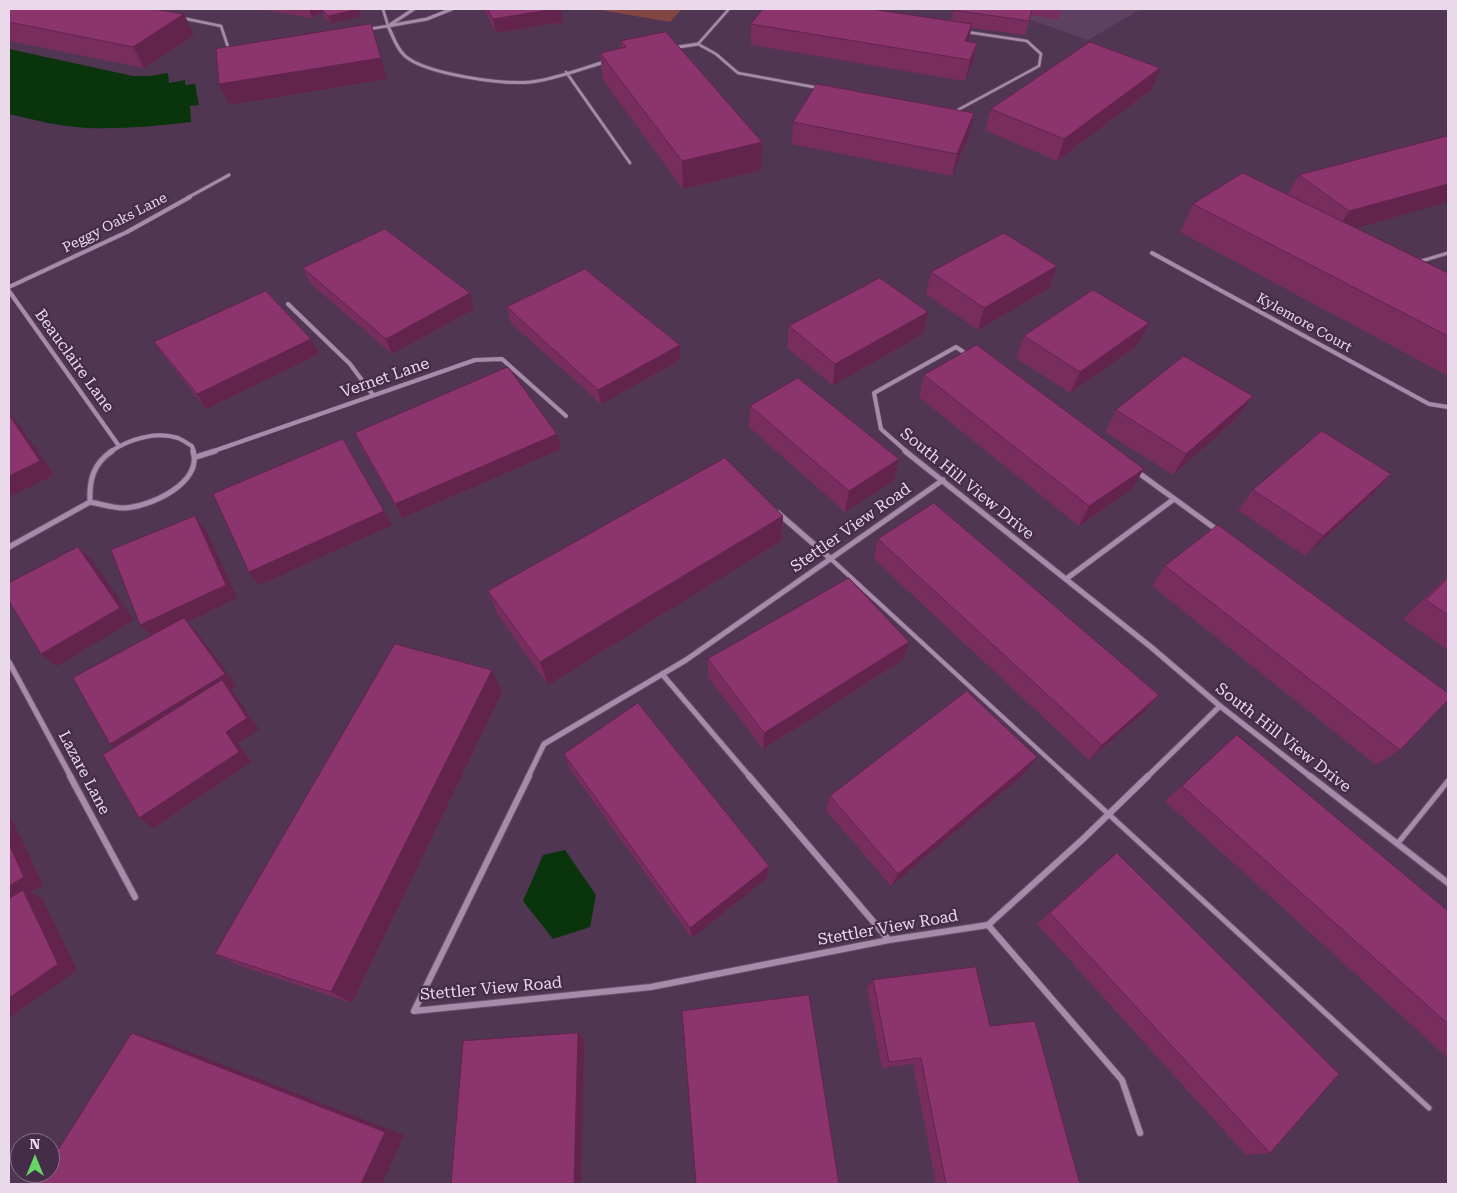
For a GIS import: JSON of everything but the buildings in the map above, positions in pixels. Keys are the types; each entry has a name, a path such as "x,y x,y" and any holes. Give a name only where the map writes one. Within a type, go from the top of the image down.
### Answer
{"street":[{"path":"388,26 414,9"},
{"path":"388,26 427,19 452,9"},
{"path":"388,26 398,48 407,58 426,67 494,81 531,82 610,61"},
{"path":"669,48 698,44"},
{"name":"Peggy Oaks Lane","path":"9,287 126,232 229,175"},
{"name":"Kylemore Court","path":"1152,253 1429,404 1448,406"},
{"name":"Beauclaire Lane","path":"9,291 119,446"},
{"path":"288,304 350,364 373,395"},
{"name":"South Hill View Drive","path":"972,358 956,347 874,393 880,429 1151,647 1220,706 1448,883"},
{"name":"Vernet Lane","path":"196,457 475,360 502,359 566,416"},
{"path":"9,546 90,502 125,508 142,506 159,500 186,481 194,469 196,457 192,447 184,439 170,434 145,436 119,446 105,456 94,468 90,481 90,502"},
{"path":"1128,466 1222,533"},
{"name":"Stettler View Road","path":"943,480 686,660 544,744 414,1011 651,987 889,940 988,924"},
{"path":"1066,579 1174,499"},
{"path":"773,508 831,559"},
{"name":"Lazare Lane","path":"9,662 135,897"},
{"path":"662,674 889,940"},
{"path":"1140,1133 1122,1080 988,924 1108,815 1220,706"}],"lane":[{"path":"360,31 388,26 383,9"},
{"path":"730,9 698,44 716,54 738,73 826,89"},
{"path":"175,16 221,26 230,54"},
{"path":"953,113 1039,66 1041,54 1027,41 959,31"},
{"path":"566,72 630,163"},
{"path":"1419,268 1412,264 1448,252"},
{"path":"831,559 1428,1108"},
{"path":"1398,843 1448,781"}],"shaded area":[{"path":"595,9 682,9 670,22"},
{"path":"962,9 1141,9 1088,40 1034,21"},
{"path":"9,49 133,76 168,73 169,83 185,80 185,85 195,84 199,105 190,106 191,122 127,128 68,126 9,114"},
{"path":"565,850 596,895 590,927 553,939 523,901 543,855"}]}
